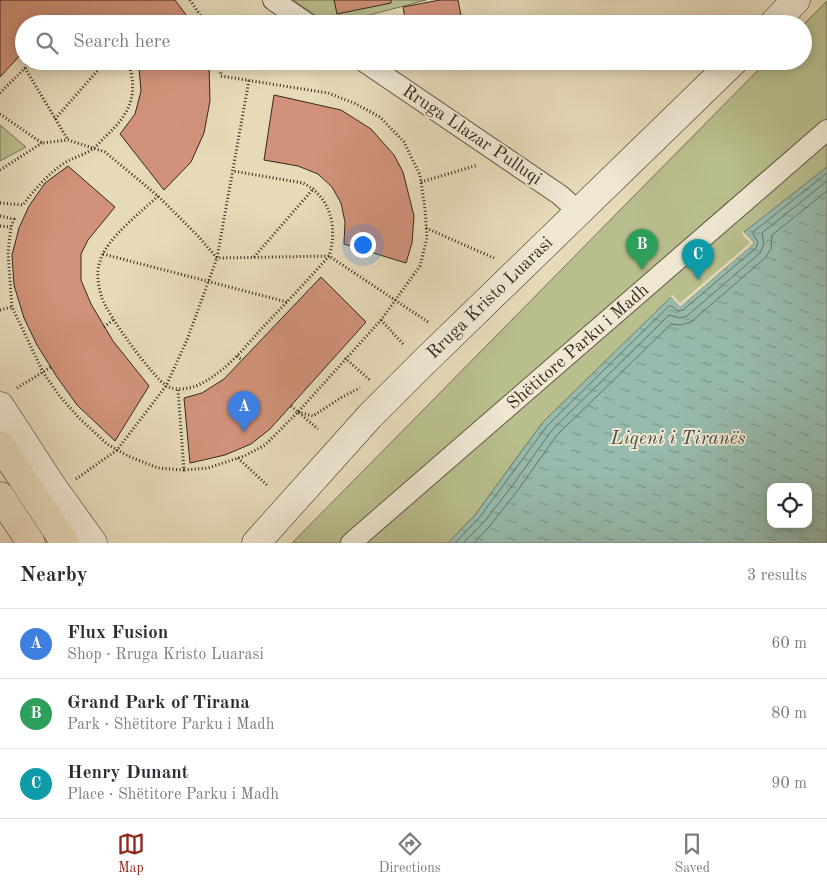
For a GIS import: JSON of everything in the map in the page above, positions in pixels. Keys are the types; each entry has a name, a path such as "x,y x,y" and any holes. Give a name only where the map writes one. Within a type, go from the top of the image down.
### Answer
{"highway":[{"path":"0,445 64,543"},
{"path":"0,496 31,543"}],"main road":[{"path":"781,15 796,0"},
{"name":"Rruga Kristo Luarasi","path":"256,543 370,416 467,318 725,70"},
{"path":"5,399 52,486 93,543"}],"street":[{"path":"273,0 295,15"},
{"name":"Rruga Llazar Pulluqi","path":"376,70 560,195 579,212"},
{"name":"Shëtitore Parku i Madh","path":"351,543 827,130"}],"path":[{"path":"190,0 200,15"},
{"path":"0,93 23,70"},
{"path":"26,70 68,140"},
{"path":"55,119 98,70"},
{"path":"0,202 22,205 38,185 64,164 94,148 116,128 127,113 132,95 133,77 131,70"},
{"path":"0,216 14,219 11,227 8,252 12,307 43,372 58,394 79,418 107,444 128,456 158,468 184,470 208,468 238,458 265,445 298,412 381,320 420,266 427,238 421,182 420,175 404,142 380,117 354,103 328,93 221,76 220,70"},
{"path":"69,483 117,450 166,386 187,340 217,258 249,80"},
{"path":"0,114 42,143"},
{"path":"0,170 42,143 68,140 105,152 158,196 217,258"},
{"path":"421,182 505,157"},
{"path":"158,196 108,244 99,262 98,283 102,300 113,320 152,372 166,386 178,390 196,386 215,375 237,356 329,256 334,243 332,218 324,198 314,188 303,182 232,172"},
{"path":"254,257 314,188"},
{"path":"0,226 11,227"},
{"path":"426,228 498,260"},
{"path":"103,254 287,302"},
{"path":"217,258 329,256 432,324"},
{"path":"0,310 12,307"},
{"path":"104,327 113,320"},
{"path":"381,320 407,349"},
{"path":"237,356 242,360"},
{"path":"298,412 313,416 342,396 372,382 346,358"},
{"path":"5,399 51,367"},
{"path":"178,390 184,470"},
{"path":"291,406 318,429"},
{"path":"238,458 268,486"}],"green space":[{"path":"293,0 426,0 370,15 315,15"},
{"path":"827,1 827,167 745,232 754,243 680,307 671,298 543,422 475,515 448,543 292,543 758,70 812,70 812,16"},
{"path":"0,125 26,147 0,161"}],"water":[{"name":"Liqeni i Tiranës","path":"827,167 827,543 448,543 475,515 543,422 671,297 680,307 754,243 744,232"}],"pier":[{"path":"743,231 754,243 680,307 670,296 673,295 680,303 750,243 742,234"}],"building":[{"path":"0,0 175,0 186,15 15,15 15,61 0,77"},
{"path":"334,0 391,0 391,3 337,14"},
{"path":"440,0 458,0 461,15 404,15 403,7"},
{"path":"139,70 209,70 210,101 204,133 191,162 164,190 120,134 135,114 141,91"},
{"path":"274,95 341,110 371,129 394,155 403,172 414,216 412,243 406,263 344,244 345,222 341,203 332,187 318,174 298,166 264,160"},
{"path":"68,166 115,207 88,240 81,254 81,280 91,304 113,341 149,386 115,441 77,405 57,377 37,345 24,318 14,285 12,255 19,228 29,206 45,183"},
{"path":"321,277 366,322 270,429 251,444 225,455 190,463 184,398 202,393 224,379"}],"place":[{"name":"Grand Park of Tirana","path":"642,270"},
{"name":"Henry Dunant","path":"698,280"},
{"name":"Flux Fusion","path":"244,432"}]}
